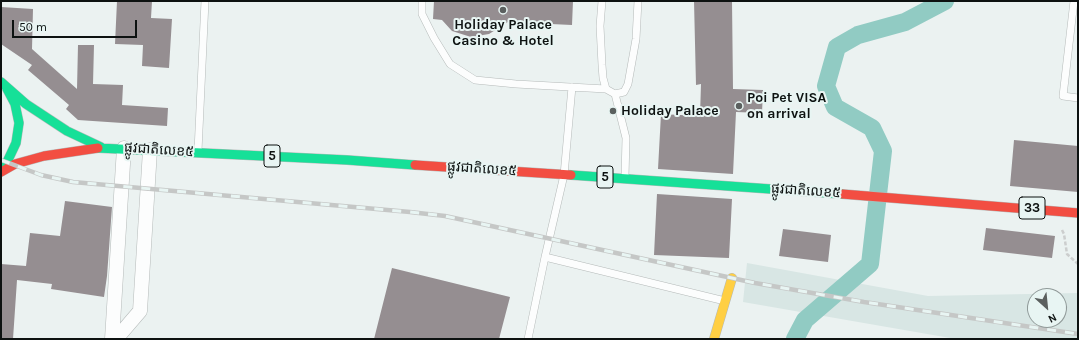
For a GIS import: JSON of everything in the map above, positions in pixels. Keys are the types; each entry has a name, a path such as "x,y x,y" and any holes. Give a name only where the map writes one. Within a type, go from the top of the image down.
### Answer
{"main road":[{"name":"ផ្លូវជាតិលេខ៥","path":"3,84 26,104 67,131 101,147"},
{"name":"ផ្លូវជាតិលេខ៥","path":"1,168 7,162 16,143 19,124 15,104 3,84"},
{"name":"ផ្លូវជាតិលេខ៥","path":"1,172 15,164 44,156 101,147 347,160 987,204"},
{"name":"33","path":"987,204 1078,212"},
{"path":"714,339 732,278"}],"street":[{"path":"112,339 124,148"},
{"path":"116,339 140,311 150,150"}],"lane":[{"path":"198,153 205,1"},
{"path":"422,1 422,14 434,38 450,64 475,80 606,89 615,94 624,92 628,84 636,39 638,1"},
{"path":"602,1 600,26 603,78 606,89"},
{"path":"1074,1 1063,96 1078,98"},
{"path":"528,339 564,175 572,87"},
{"path":"615,94 626,138 625,179"},
{"path":"545,257 725,301"}],"path":[{"path":"1060,226 1064,234 1067,254 1078,264"}],"shaded area":[{"path":"747,263 928,296 1027,294 1027,328 1067,328 1067,293 1078,293 1078,339 956,339 743,302"}],"building":[{"path":"117,1 152,1 151,18 172,19 169,68 142,66 143,45 115,44"},
{"name":"Holiday Palace Casino & Hotel","path":"434,1 573,1 572,25 508,22 489,34 471,37 452,31 442,20 433,19"},
{"path":"694,1 732,1 733,89 763,90 762,113 736,112 733,174 658,169 661,114 700,116 701,84 696,85"},
{"path":"1,7 33,9 32,49 77,89 78,45 94,45 93,84 123,85 122,105 168,108 167,126 78,120 66,109 69,105 28,70 32,65 1,44"},
{"path":"1014,140 1078,146 1078,192 1010,186"},
{"path":"657,194 732,199 729,258 654,255"},
{"path":"65,201 112,207 104,297 51,289 52,284 17,280 13,339 1,339 1,264 26,266 30,233 60,236"},
{"path":"986,228 1055,236 1052,258 983,250"},
{"path":"783,229 831,235 828,262 779,256"},
{"path":"392,268 510,297 499,339 374,339"}],"waterway":[{"path":"795,339 805,320 870,264 883,151 872,128 835,107 826,86 837,47 858,35 905,22 945,1"}],"railway":[{"path":"1,160 41,175 73,182 445,216 755,283 864,302 1078,334"}],"traffic: fast":[{"path":"1,82 26,104 67,131 101,147"},
{"path":"1,168 7,162 16,143 19,123 15,104 7,89"},
{"path":"98,148 347,160 415,165"},
{"path":"571,175 842,194"}],"traffic: slow":[{"path":"714,339 732,278"}],"traffic: jam":[{"path":"1,172 15,164 44,156 98,148"},
{"path":"415,165 571,175"},
{"path":"842,194 1078,213"}],"place":[{"name":"Holiday Palace Casino & Hotel","path":"503,10"},
{"name":"Poi Pet VISA on arrival","path":"739,106"},
{"name":"Holiday Palace","path":"613,111"}]}
